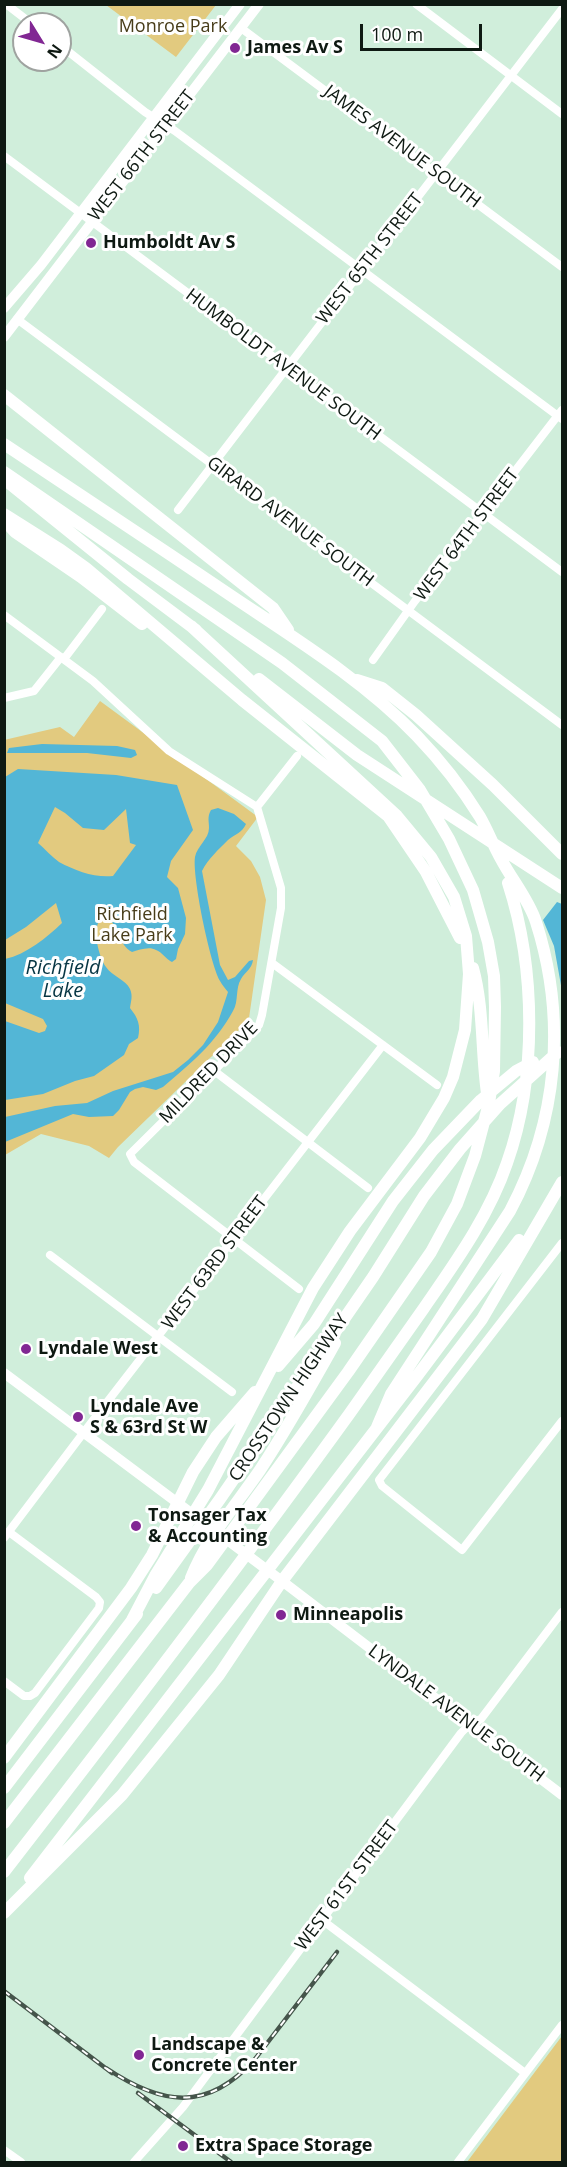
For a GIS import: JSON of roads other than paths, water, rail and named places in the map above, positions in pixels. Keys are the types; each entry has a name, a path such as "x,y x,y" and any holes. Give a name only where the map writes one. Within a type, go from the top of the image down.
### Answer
{"highway":[{"path":"4,395 273,608 292,636"},
{"path":"4,444 292,636 349,677 417,735 454,777 481,819 536,920 549,972 556,1029 552,1090 543,1135 527,1180 510,1211 391,1394 377,1427"},
{"path":"4,472 282,663 381,741 420,790 449,839 473,890 488,942 494,976 496,1038 489,1103 475,1156 457,1204 431,1252 348,1372 238,1512 189,1583 4,1823"},
{"path":"4,477 128,579 357,755 562,888"},
{"path":"4,514 87,568 199,664 388,816 421,864 472,964 478,986 483,1065 489,1103"},
{"path":"4,520 15,532 81,577 178,652 199,664"},
{"path":"181,1545 313,1288 350,1231 433,1118 453,1077 465,1030 469,974 466,936 454,897 431,857 397,816 191,626"},
{"path":"349,677 382,688 562,844"},
{"path":"493,785 562,854"},
{"path":"4,1872 264,1532 449,1272 479,1225 506,1166 519,1126 526,1088 530,1016 522,938 515,903 501,859"},
{"path":"4,1758 131,1588 152,1555 193,1472 216,1437 314,1324 393,1202 433,1150 481,1100 516,1071 562,1046"},
{"name":"CROSSTOWN HIGHWAY","path":"4,1788 132,1620 181,1545 220,1499 424,1196 460,1149 500,1104 562,1046"},
{"path":"4,1912 377,1427 562,1182"},
{"path":"4,1912 122,1795 219,1675 282,1581 482,1319 562,1182"},
{"path":"238,1512 372,1276"}],"main road":[{"name":"WEST 66TH STREET","path":"4,308 240,4"},
{"name":"WEST 66TH STREET","path":"4,337 259,4"},
{"name":"LYNDALE AVENUE SOUTH","path":"4,1373 562,1795"}],"street":[{"path":"416,4 562,114"},
{"name":"WEST 65TH STREET","path":"178,510 562,9"},
{"name":"JAMES AVENUE SOUTH","path":"241,27 562,267"},
{"path":"72,54 153,118 561,415"},
{"name":"HUMBOLDT AVENUE SOUTH","path":"4,156 562,572"},
{"name":"GIRARD AVENUE SOUTH","path":"17,319 562,725"},
{"name":"WEST 64TH STREET","path":"373,660 483,513 561,415"},
{"path":"4,698 34,692 102,609"},
{"path":"4,615 93,681 169,751 257,807 297,756"},
{"name":"MILDRED DRIVE","path":"234,1238 134,1162 130,1154 259,1025 272,963 281,888 257,807"},
{"path":"272,963 437,1085"},
{"name":"WEST 63RD STREET","path":"7,1535 383,1046"},
{"path":"213,1070 368,1188"},
{"path":"234,1238 299,1289"},
{"path":"562,1243 379,1480 382,1486 462,1550 562,1421"},
{"path":"50,1255 232,1392"},
{"path":"4,1681 24,1696 35,1693 99,1608 100,1602 7,1535"},
{"name":"WEST 61ST STREET","path":"134,2163 174,2119 461,1733 470,1724 481,1719 562,1612"},
{"path":"322,1920 525,2073"},
{"path":"458,2163 562,2025"},
{"path":"4,2150 21,2163"}],"water":[{"path":"42,744 117,746 135,750 137,755 131,758 87,753 7,753 9,748"},
{"name":"Richfield Lake","path":"18,769 116,775 177,785 193,830 171,861 167,877 178,888 186,918 185,934 176,959 172,962 150,948 132,952 127,949 114,924 106,916 101,919 96,931 103,962 128,986 131,992 130,1008 138,1022 138,1038 129,1044 124,1055 94,1076 43,1094 5,1100 5,1021 39,1033 45,1031 47,1026 43,1019 5,1003 5,959 43,940 62,923 56,903 26,927 5,940 5,777","holes":["55,807 83,828 104,830 126,809 130,843 136,845 113,876 92,875 72,868 59,862 38,843"]},
{"path":"218,808 234,814 246,824 217,851 202,871 220,965 228,980 235,977 249,961 253,960 239,983 235,1007 226,1023 201,1053 163,1087 156,1090 143,1087 135,1089 130,1092 113,1116 89,1117 73,1114 5,1142 5,1117 55,1106 87,1103 113,1091 173,1072 203,1045 218,1022 228,992 220,981 211,957 199,900 195,857 208,832 210,812"},
{"path":"557,902 562,904 562,991 554,946 543,920"}],"railway":[{"path":"106,2068 146,2090 165,2096 183,2098 201,2095 219,2088 237,2076 255,2059 337,1952"},
{"path":"4,1991 112,2073"},
{"path":"138,2093 231,2162"}],"place":[{"name":"James Av S","path":"235,48"},
{"name":"Humboldt Av S","path":"91,243"},
{"name":"Lyndale West","path":"26,1349"},
{"name":"Lyndale Ave S & 63rd St W","path":"78,1417"},
{"name":"Tonsager Tax & Accounting","path":"136,1526"},
{"name":"Minneapolis","path":"281,1615"},
{"name":"Landscape & Concrete Center","path":"139,2055"},
{"name":"Extra Space Storage","path":"183,2146"}],"park label":[{"name":"Monroe Park","path":"173,27"},
{"name":"Richfield Lake Park","path":"132,925"}]}
